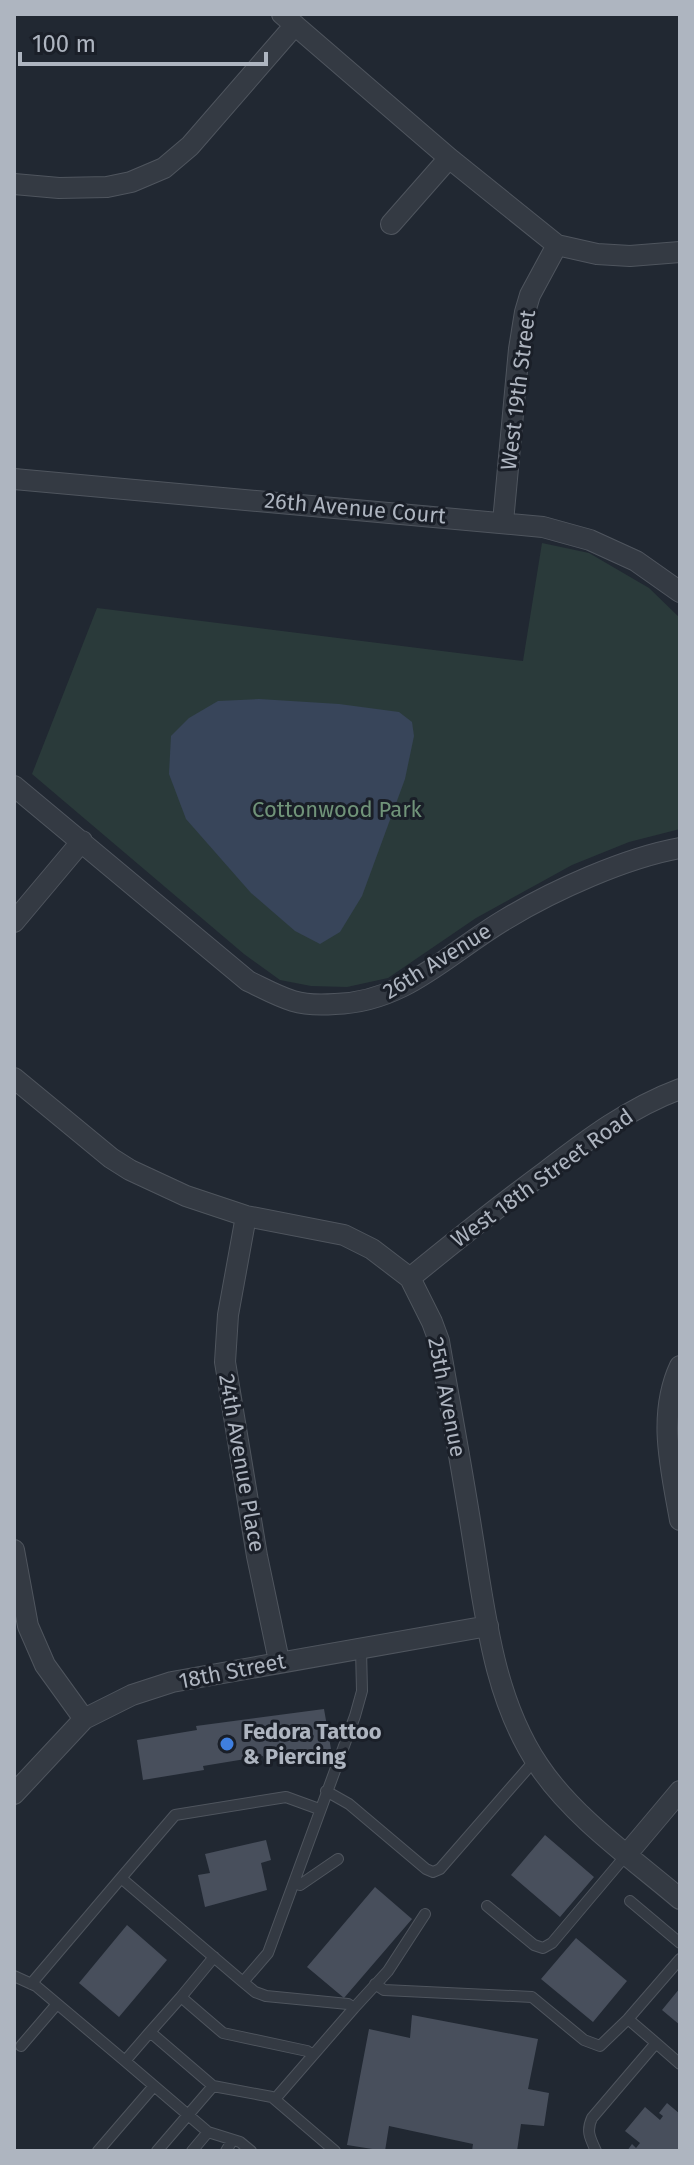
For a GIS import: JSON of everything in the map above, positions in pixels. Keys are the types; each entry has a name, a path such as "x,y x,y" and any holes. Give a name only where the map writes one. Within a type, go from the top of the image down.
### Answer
{"street":[{"path":"14,184 59,188 107,187 131,182 164,168 190,146 288,19 449,158 557,245 608,255 680,252"},
{"path":"391,224 449,158"},
{"name":"West 19th Street","path":"503,522 525,312 530,295 557,245"},
{"name":"26th Avenue Court","path":"14,479 543,527 590,540 636,561 680,592"},
{"name":"26th Avenue","path":"14,786 248,981 294,1001 316,1005 360,1003 382,997 409,984 504,919 554,893 611,870 680,848"},
{"path":"14,922 82,841"},
{"name":"25th Avenue","path":"14,1078 120,1164 186,1196 246,1216 344,1235 372,1249 410,1278 439,1341 488,1626 516,1725 535,1760 563,1797 680,1899"},
{"name":"West 18th Street Road","path":"410,1278 484,1217 599,1131 648,1101 680,1089"},
{"name":"24th Avenue Place","path":"246,1216 228,1315 225,1362 257,1556 279,1661"},
{"path":"680,1366 668,1401 667,1415 670,1464 680,1520"},
{"path":"14,1550 28,1626 45,1665 84,1719"},
{"name":"18th Street","path":"14,1794 84,1719 132,1695 172,1682 279,1661 488,1626"},
{"path":"627,1854 680,1791"}],"lane":[{"path":"243,1982 268,1953 355,1716 362,1691 361,1647"},
{"path":"326,1791 349,1804 433,1872 440,1869 535,1760"},
{"path":"31,1984 175,1815 286,1797 319,1809"},
{"path":"487,1906 534,1945 543,1948 552,1943 627,1854"},
{"path":"295,1883 300,1885 338,1859"},
{"path":"121,1878 255,1992 266,1996 348,2004 354,2008"},
{"path":"630,1901 680,1943"},
{"path":"275,2099 388,1971 425,1914"},
{"path":"125,2061 214,1957"},
{"path":"375,1984 384,1990 532,1997 591,2045 600,2046 608,2041 680,1959"},
{"path":"14,1976 31,1984 57,2004 208,2132 240,2142 251,2151"},
{"path":"181,1997 223,2033 307,2051 313,2055"},
{"path":"21,2046 57,2004"},
{"path":"628,2019 680,2064"},
{"path":"150,2032 213,2086 270,2096 335,2151"},
{"path":"596,2151 588,2127 592,2118 656,2043"},
{"path":"98,2151 154,2086"},
{"path":"157,2151 213,2086"},
{"path":"192,2151 208,2132"},
{"path":"226,2151 232,2141"}],"green space":[{"name":"Cottonwood Park","path":"542,543 589,553 649,588 680,618 680,829 629,842 572,865 476,918 388,978 347,987 311,986 280,980 244,954 32,774 97,608 523,661"}],"water":[{"path":"259,699 339,704 399,712 412,722 414,736 405,779 362,896 340,932 320,944 295,931 251,893 186,819 169,774 171,736 189,718 218,701"}],"building":[{"path":"324,1709 331,1749 264,1760 263,1756 143,1780 137,1740 197,1730 196,1726"},
{"path":"545,1835 594,1877 560,1917 511,1875"},
{"path":"266,1840 271,1860 261,1863 267,1890 205,1907 198,1875 210,1873 205,1854"},
{"path":"375,1887 412,1919 344,1998 307,1967"},
{"path":"127,1925 167,1960 119,2017 79,1983"},
{"path":"576,1938 627,1981 593,2022 541,1979"},
{"path":"680,1988 680,2025 662,2010"},
{"path":"412,2015 538,2039 528,2089 549,2093 544,2126 521,2124 517,2151 472,2151 473,2144 389,2126 385,2151 347,2145 369,2029 410,2038"},
{"path":"667,2103 680,2114 680,2151 627,2151 632,2144 636,2148 640,2143 625,2131 645,2107 660,2120 663,2116 659,2113"}],"place":[{"name":"Fedora Tattoo & Piercing","path":"227,1744"}]}
